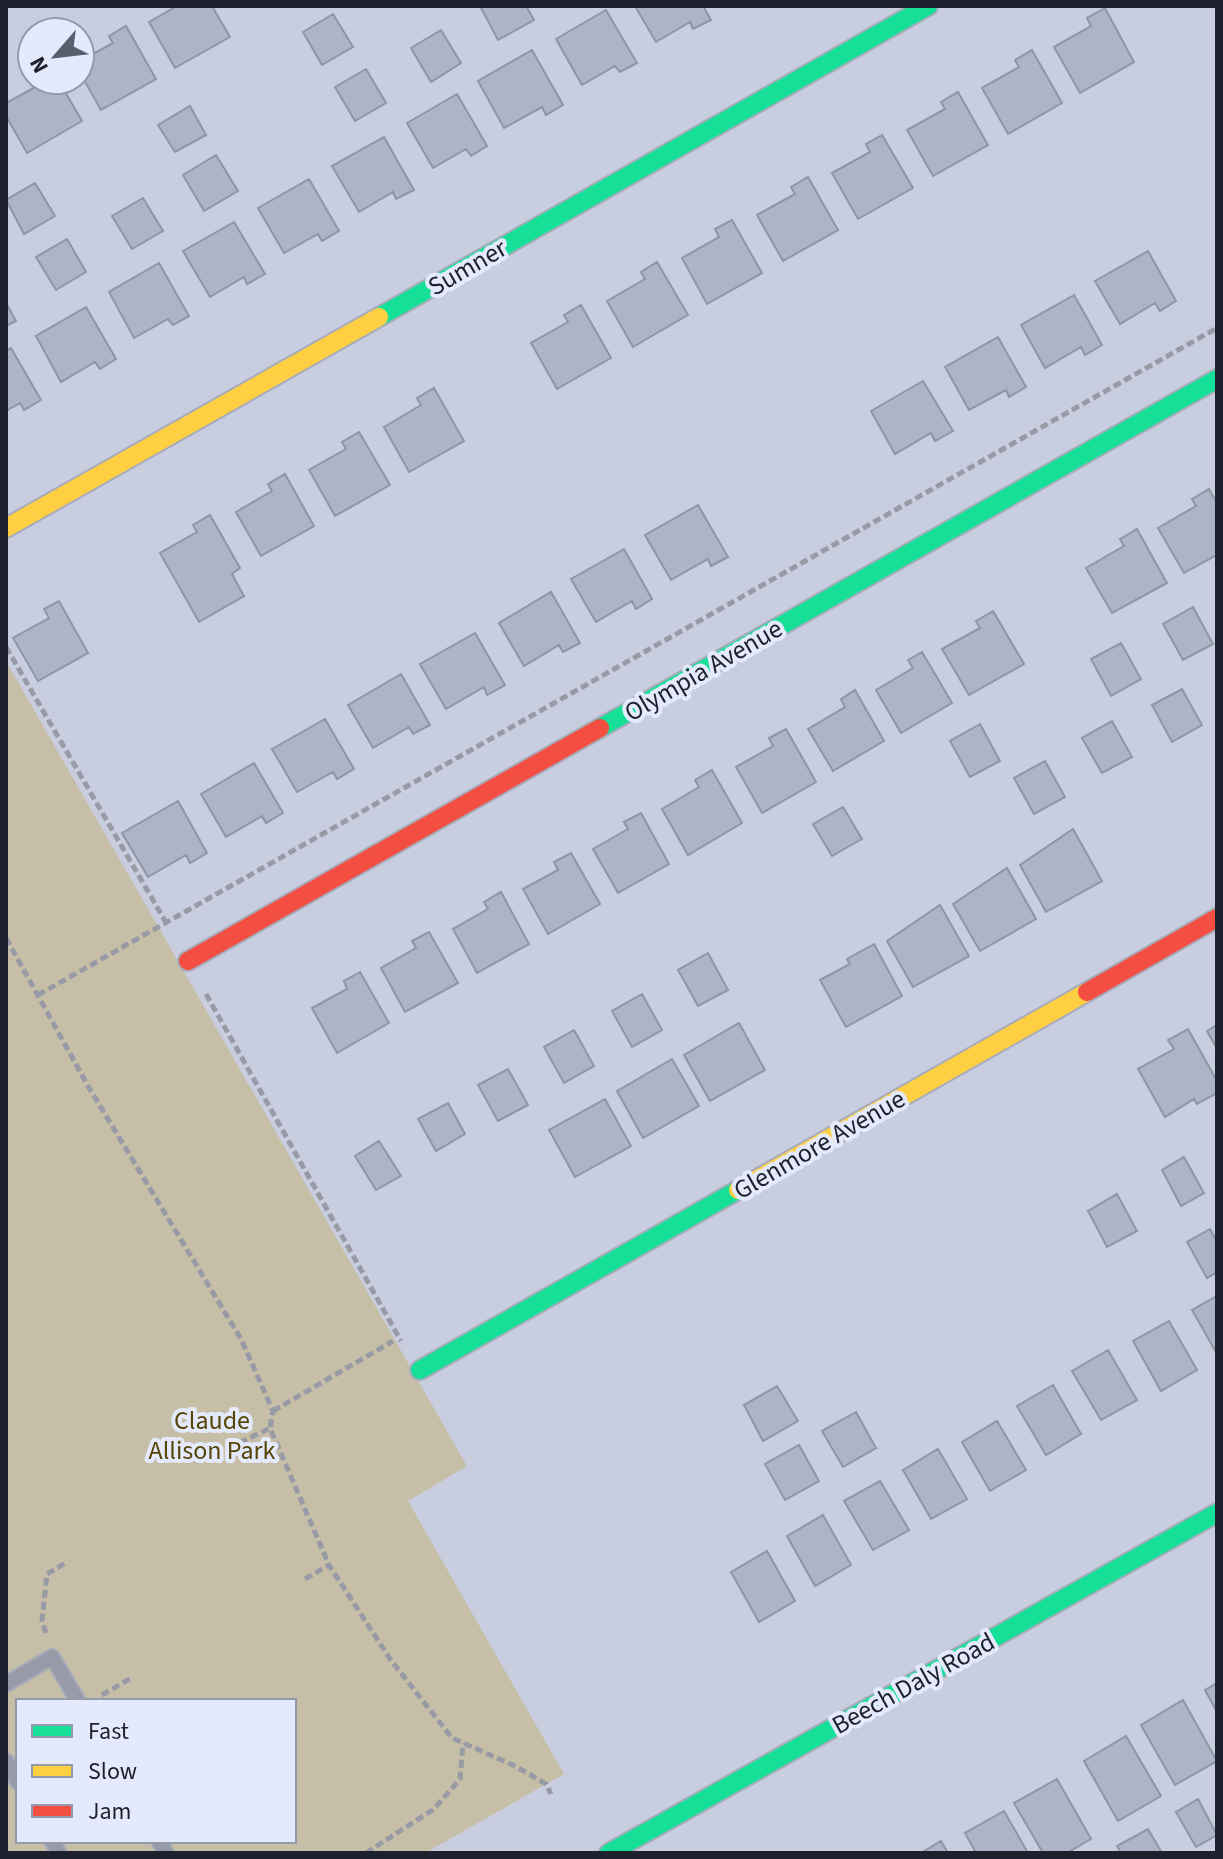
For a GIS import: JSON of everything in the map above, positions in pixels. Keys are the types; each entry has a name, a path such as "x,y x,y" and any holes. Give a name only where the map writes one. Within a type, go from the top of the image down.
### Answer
{"street":[{"name":"Sumner","path":"6,528 928,6"},
{"name":"Olympia Avenue","path":"188,961 1217,379"},
{"name":"Glenmore Avenue","path":"420,1370 1217,918"},
{"name":"Beech Daly Road","path":"609,1853 1217,1513"}],"lane":[{"path":"6,1684 52,1657 77,1699"},
{"path":"6,1761 16,1778"}],"path":[{"path":"38,995 1217,328"},
{"path":"6,938 88,1086 241,1339 273,1411 270,1428 329,1565 390,1659 452,1738 515,1766 546,1784 551,1794"},
{"path":"273,1411 399,1337"},
{"path":"229,1448 270,1428"},
{"path":"52,1657 42,1621 47,1574 67,1562"},
{"path":"305,1579 329,1565"},
{"path":"94,1699 133,1677"},
{"path":"366,1853 434,1809 460,1779 463,1743"}],"green space":[{"name":"Claude Allison Park","path":"6,661 467,1466 408,1501 564,1774 425,1853 6,1853"}],"building":[{"path":"177,6 212,6 230,37 175,68 149,22"},
{"path":"480,6 526,6 534,20 498,40"},
{"path":"635,6 703,6 711,20 693,29 690,22 656,42"},
{"path":"1105,8 1134,62 1080,93 1054,47 1091,26 1087,18"},
{"path":"606,10 637,63 620,72 615,66 582,85 556,39"},
{"path":"333,14 353,47 322,65 303,32"},
{"path":"126,26 156,79 101,110 93,96 96,96 96,52 113,43 109,36"},
{"path":"441,30 461,63 431,82 411,48"},
{"path":"532,50 563,105 546,115 542,107 504,128 478,81"},
{"path":"1032,50 1062,103 1008,134 982,88 1019,67 1015,60"},
{"path":"366,69 386,103 355,121 335,87"},
{"path":"958,92 988,145 933,176 907,130 945,109 941,102"},
{"path":"457,94 487,146 471,156 466,149 433,168 407,123"},
{"path":"19,96 67,96 82,121 27,153 6,116 6,103"},
{"path":"190,106 206,135 175,152 158,125"},
{"path":"882,135 913,188 858,219 832,173 870,152 866,144"},
{"path":"384,137 414,190 396,199 393,192 359,212 332,166"},
{"path":"216,155 238,191 204,211 183,175"},
{"path":"808,177 838,230 783,261 757,215 795,194 791,187"},
{"path":"309,179 339,231 322,241 318,234 284,253 258,208"},
{"path":"35,183 55,216 24,234 6,200"},
{"path":"143,198 163,231 132,249 112,216"},
{"path":"732,220 762,273 707,304 682,258 719,237 715,229"},
{"path":"234,222 265,274 247,284 244,277 210,297 183,251"},
{"path":"67,239 86,272 56,290 36,257"},
{"path":"1148,251 1176,301 1160,311 1155,303 1120,324 1095,281"},
{"path":"657,262 688,315 633,347 607,301 645,279 641,272"},
{"path":"159,263 189,316 173,325 168,319 134,338 109,292"},
{"path":"1074,295 1102,345 1085,355 1081,347 1045,368 1021,325"},
{"path":"6,303 16,321 6,326"},
{"path":"581,305 611,358 557,389 531,343 568,322 564,315"},
{"path":"86,307 116,359 100,369 95,362 61,382 36,336"},
{"path":"998,337 1026,387 1009,397 1006,390 969,410 945,367"},
{"path":"11,348 41,400 24,410 20,403 6,411 6,351"},
{"path":"923,381 953,431 935,441 931,433 895,454 871,411"},
{"path":"434,388 464,441 409,472 384,427 421,405 417,398"},
{"path":"359,432 390,485 335,516 309,470 346,449 342,442"},
{"path":"285,474 314,526 261,556 236,512 272,491 268,484"},
{"path":"1209,489 1217,503 1217,555 1184,573 1158,528 1196,506 1192,499"},
{"path":"698,505 728,557 711,566 708,559 671,580 645,535"},
{"path":"210,515 240,568 232,574 244,596 199,622 160,553 197,532 193,525"},
{"path":"1137,529 1167,583 1112,613 1086,568 1124,546 1120,539"},
{"path":"624,549 652,599 636,609 632,601 596,622 571,579"},
{"path":"551,592 580,643 563,652 559,645 524,666 499,623"},
{"path":"59,601 88,653 38,681 13,638 49,618 44,609"},
{"path":"1193,607 1213,644 1183,660 1163,624"},
{"path":"993,611 1024,664 969,695 942,649 980,628 976,621"},
{"path":"475,633 505,685 487,695 484,687 446,709 420,664"},
{"path":"1121,643 1141,679 1111,696 1091,659"},
{"path":"922,652 952,703 901,733 876,690 913,668 908,660"},
{"path":"401,674 430,725 413,734 409,727 373,748 348,705"},
{"path":"1182,689 1202,725 1172,742 1152,705"},
{"path":"855,690 884,741 833,771 808,729 845,707 841,699"},
{"path":"325,719 354,769 337,779 333,772 297,792 272,749"},
{"path":"1112,721 1132,757 1102,773 1082,738"},
{"path":"980,724 1000,761 970,777 950,741"},
{"path":"786,729 816,782 762,813 736,767 773,746 769,738"},
{"path":"1045,761 1065,797 1034,814 1014,778"},
{"path":"254,763 283,813 266,823 262,816 226,837 201,794"},
{"path":"712,770 742,823 688,855 662,809 699,787 695,780"},
{"path":"178,801 207,853 190,863 186,855 148,877 122,833"},
{"path":"843,807 862,839 832,856 813,824"},
{"path":"641,813 669,864 618,893 593,849 628,829 624,822"},
{"path":"1073,829 1102,881 1046,912 1020,865"},
{"path":"571,853 600,904 548,934 523,889 558,870 554,862"},
{"path":"1007,868 1036,919 980,951 953,904"},
{"path":"501,892 529,944 477,973 453,929 488,909 484,902"},
{"path":"940,905 969,956 913,987 887,941"},
{"path":"429,932 458,983 405,1012 381,968 416,948 412,941"},
{"path":"874,944 902,996 846,1027 820,980 850,964 847,959"},
{"path":"708,953 728,990 698,1006 678,970"},
{"path":"360,972 389,1023 337,1053 312,1008 347,989 344,981"},
{"path":"642,994 662,1030 632,1047 612,1011"},
{"path":"739,1023 765,1070 710,1101 684,1055"},
{"path":"1217,1025 1217,1049 1207,1031"},
{"path":"1188,1029 1217,1081 1217,1093 1197,1104 1194,1099 1165,1117 1138,1069 1174,1049 1168,1040"},
{"path":"574,1030 594,1066 564,1083 544,1047"},
{"path":"672,1059 699,1106 643,1138 617,1091"},
{"path":"508,1069 528,1105 498,1121 478,1085"},
{"path":"605,1099 631,1146 575,1177 549,1130"},
{"path":"448,1103 465,1134 436,1151 418,1119"},
{"path":"379,1141 401,1176 376,1190 355,1156"},
{"path":"1184,1157 1204,1193 1181,1206 1162,1170"},
{"path":"1117,1194 1137,1231 1107,1247 1088,1211"},
{"path":"1210,1229 1217,1242 1217,1272 1207,1278 1187,1242"},
{"path":"1217,1296 1217,1354 1192,1310"},
{"path":"1169,1321 1197,1370 1161,1391 1133,1341"},
{"path":"1108,1350 1137,1400 1101,1420 1072,1371"},
{"path":"1053,1385 1081,1434 1046,1455 1017,1406"},
{"path":"777,1386 798,1421 763,1441 744,1405"},
{"path":"856,1412 876,1448 843,1467 822,1431"},
{"path":"997,1421 1026,1470 990,1491 962,1442"},
{"path":"799,1445 819,1481 785,1500 765,1464"},
{"path":"938,1449 967,1499 931,1519 903,1470"},
{"path":"880,1481 909,1530 873,1550 844,1501"},
{"path":"823,1515 851,1565 815,1586 787,1536"},
{"path":"767,1551 795,1601 759,1622 731,1572"},
{"path":"1217,1683 1217,1712 1205,1690"},
{"path":"1183,1700 1217,1761 1175,1785 1141,1725"},
{"path":"1126,1736 1161,1796 1118,1821 1084,1761"},
{"path":"1057,1779 1091,1839 1067,1853 1043,1853 1014,1803"},
{"path":"1198,1799 1217,1835 1196,1847 1176,1812"},
{"path":"1004,1811 1028,1853 976,1853 965,1833"},
{"path":"1148,1829 1162,1853 1121,1853 1117,1846"},
{"path":"941,1841 948,1853 921,1853"}],"traffic: fast":[{"path":"379,317 928,6"},
{"path":"600,728 1217,379"},
{"path":"420,1370 738,1190"},
{"path":"609,1853 1217,1513"}],"traffic: slow":[{"path":"6,528 379,317"},
{"path":"738,1190 1087,992"}],"traffic: jam":[{"path":"188,961 600,728"},
{"path":"1087,992 1217,918"}]}
